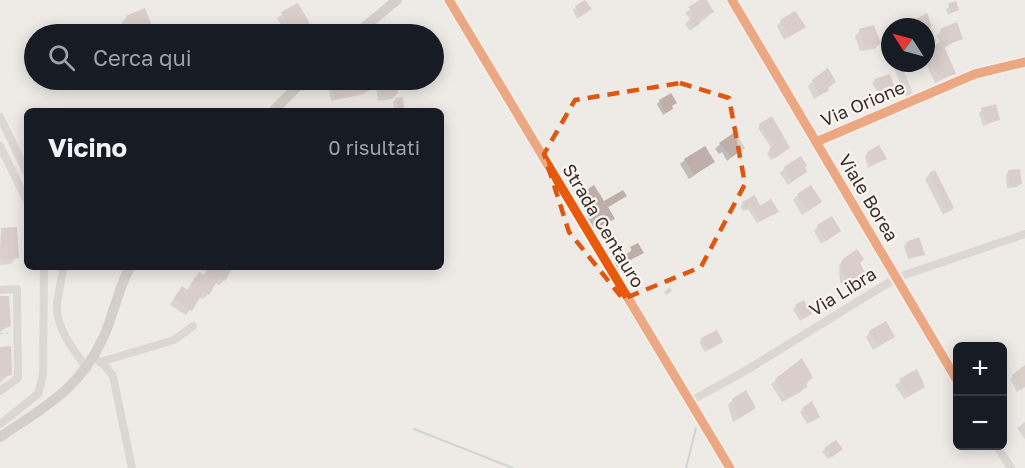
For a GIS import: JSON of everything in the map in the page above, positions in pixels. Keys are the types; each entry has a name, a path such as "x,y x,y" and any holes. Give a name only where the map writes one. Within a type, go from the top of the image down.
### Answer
{"main road":[{"path":"368,24 397,0"},
{"path":"276,108 294,90"},
{"path":"0,437 63,393 97,360 119,287 128,270"}],"street":[{"name":"Strada Centauro","path":"449,0 730,468"},
{"name":"Viale Borea","path":"732,0 953,375"},
{"name":"Via Orione","path":"816,142 975,74 1025,62"},
{"path":"900,72 912,100"},
{"path":"0,117 24,167"},
{"path":"1,151 24,195"},
{"name":"Via Libra","path":"690,402 745,371 896,278 1025,234"},
{"path":"0,424 38,394 45,335 44,270"},
{"path":"63,270 57,305 58,318 63,334 87,369"},
{"path":"0,290 17,289 18,378 0,391"},
{"path":"132,468 113,376 97,360 174,339 193,326"},
{"path":"1000,450 1011,468"}],"highlighted area":[{"path":"680,83 729,98 745,184 701,267 623,299 569,232 544,154 575,100"}],"building":[{"path":"585,0 592,9 580,17 575,6"},
{"path":"700,0 707,0 714,12 698,20 700,24 695,27 689,18 694,14 688,7"},
{"path":"956,1 959,10 951,13 948,4"},
{"path":"298,3 310,24 287,24 281,12"},
{"path":"145,8 151,24 129,24 126,16"},
{"path":"795,11 806,27 789,37 780,20"},
{"path":"927,13 929,18 918,18"},
{"path":"957,22 963,39 944,46 956,74 940,79 935,69 935,54 939,52 938,49 935,50 935,45 945,39 940,29"},
{"path":"874,25 881,44 864,47 859,29"},
{"path":"828,68 836,82 828,88 829,91 819,95 812,80"},
{"path":"890,74 894,86 881,91 874,79"},
{"path":"332,90 369,91 334,99"},
{"path":"381,90 397,90 398,94 382,97"},
{"path":"671,93 677,103 666,113 659,100"},
{"path":"403,97 404,108 397,108 396,98"},
{"path":"996,104 1000,120 986,124 981,108"},
{"path":"772,116 790,148 775,158 769,149 774,146 759,124"},
{"path":"735,132 745,148 732,157 719,143"},
{"path":"879,145 887,159 871,166 867,152"},
{"path":"705,146 715,162 694,175 684,159"},
{"path":"801,156 807,166 805,167 807,172 793,181 784,167"},
{"path":"1020,169 1022,184 1010,186 1008,170"},
{"path":"935,170 954,208 948,212 929,173"},
{"path":"594,185 604,201 623,190 627,196 608,207 615,219 599,227 590,212 594,210 583,192"},
{"path":"811,185 822,202 808,211 797,194"},
{"path":"755,195 760,206 771,199 779,212 760,221 751,207 746,210 742,202"},
{"path":"832,216 841,231 826,241 817,225"},
{"path":"17,227 19,258 0,259 1,228"},
{"path":"919,237 925,255 911,257 906,242"},
{"path":"638,243 644,253 617,267 615,263 632,250 630,247"},
{"path":"857,249 864,259 860,263 868,278 853,286 844,277 841,264 843,259"},
{"path":"207,270 231,270 225,281 219,278 209,295 203,292 192,311 174,300 182,286 188,290 199,272 204,275"},
{"path":"0,296 9,296 11,326 0,327"},
{"path":"804,300 812,314 803,319 795,305"},
{"path":"886,321 895,337 879,346 869,331"},
{"path":"717,330 723,342 708,350 701,338"},
{"path":"11,346 12,375 0,378 0,347"},
{"path":"802,358 813,378 805,382 807,387 787,398 775,379"},
{"path":"1025,365 1025,387 1021,390 1012,375"},
{"path":"917,369 925,387 909,396 899,379"},
{"path":"746,390 756,408 738,419 732,399"},
{"path":"812,401 820,417 811,422 802,408"},
{"path":"836,440 843,449 832,457 824,448"}],"waterway":[{"path":"686,468 696,428"},
{"path":"414,429 513,468"}],"cycle path":[{"path":"449,0 730,468"},
{"path":"732,0 953,374"},
{"path":"816,142 975,74 1025,62"}]}
